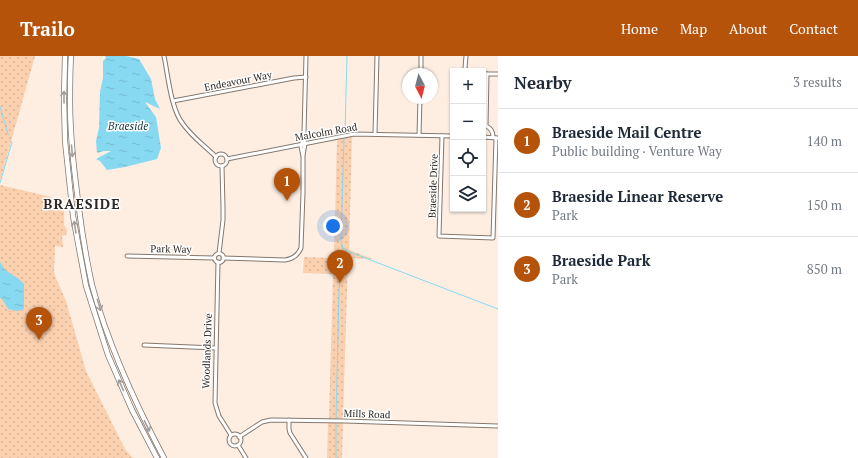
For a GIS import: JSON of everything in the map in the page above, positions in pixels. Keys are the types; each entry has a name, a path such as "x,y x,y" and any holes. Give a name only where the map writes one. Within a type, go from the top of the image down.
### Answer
{"highway":[{"path":"65,56 65,141 69,182 86,286 108,355 120,384 156,458"},
{"path":"71,56 70,102 75,184 84,248 92,284 100,312 117,358 139,409 164,458"}],"street":[{"path":"164,56 175,112 182,124 190,133 216,156"},
{"path":"219,254 215,255 214,258 218,262 223,258 285,260 294,257 300,252 302,242 306,56"},
{"path":"375,134 377,56"},
{"path":"421,56 421,68"},
{"path":"465,68 466,56"},
{"path":"485,104 487,74 498,74"},
{"name":"Endeavour Way","path":"173,101 306,77"},
{"path":"419,135 420,104"},
{"path":"486,128 491,130 496,138"},
{"name":"Malcolm Road","path":"227,159 338,138 350,134 450,136"},
{"name":"Braeside Drive","path":"442,136 439,236 493,238 496,138"},
{"path":"486,137 496,138"},
{"path":"216,156 223,155 226,157 226,164 222,166"},
{"path":"216,156 216,164 222,166"},
{"path":"219,254 224,207 222,166"},
{"path":"219,254 222,255 223,258"},
{"name":"Park Way","path":"127,256 214,258"},
{"name":"Woodlands Drive","path":"218,262 215,403 220,416 231,435"},
{"path":"144,345 216,348"},
{"name":"Mills Road","path":"239,437 262,422 271,420 498,426"},
{"path":"289,420 290,433 306,458"},
{"path":"238,445 232,446 229,443 228,440 231,435 235,434 239,437 240,442 238,445 246,458"}],"shaded area":[{"path":"0,56 35,56 0,181"},
{"path":"352,137 349,250 373,259 348,258 343,418 329,418 333,274 303,273 304,257 334,258 337,140"},
{"path":"0,185 51,197 59,209 64,210 64,225 67,230 66,235 62,236 63,247 55,246 55,276 66,301 86,371 125,449 133,458 0,458"},
{"path":"328,422 343,423 342,458 327,458"}],"water":[{"name":"Braeside","path":"105,56 126,56 139,59 151,79 155,99 160,109 145,102 156,117 161,148 157,159 107,170 100,161 96,159 111,151 97,153 96,141 99,128 100,92 103,78 103,61 106,58"},
{"path":"0,262 5,270 24,284 24,309 18,311 8,309 0,298"}],"waterway":[{"path":"345,132 347,56"},
{"path":"0,107 8,134"},
{"path":"344,139 341,241 343,248 347,251 498,309"},
{"path":"0,183 12,142 10,141"},
{"path":"336,419 339,290 343,249"},
{"path":"336,423 336,458"}],"place":[{"name":"Braeside Mail Centre","path":"287,201"},
{"name":"Braeside Linear Reserve","path":"340,283"},
{"name":"Braeside Park","path":"39,340"}],"district":[{"name":"BRAESIDE","path":"82,203"}]}
